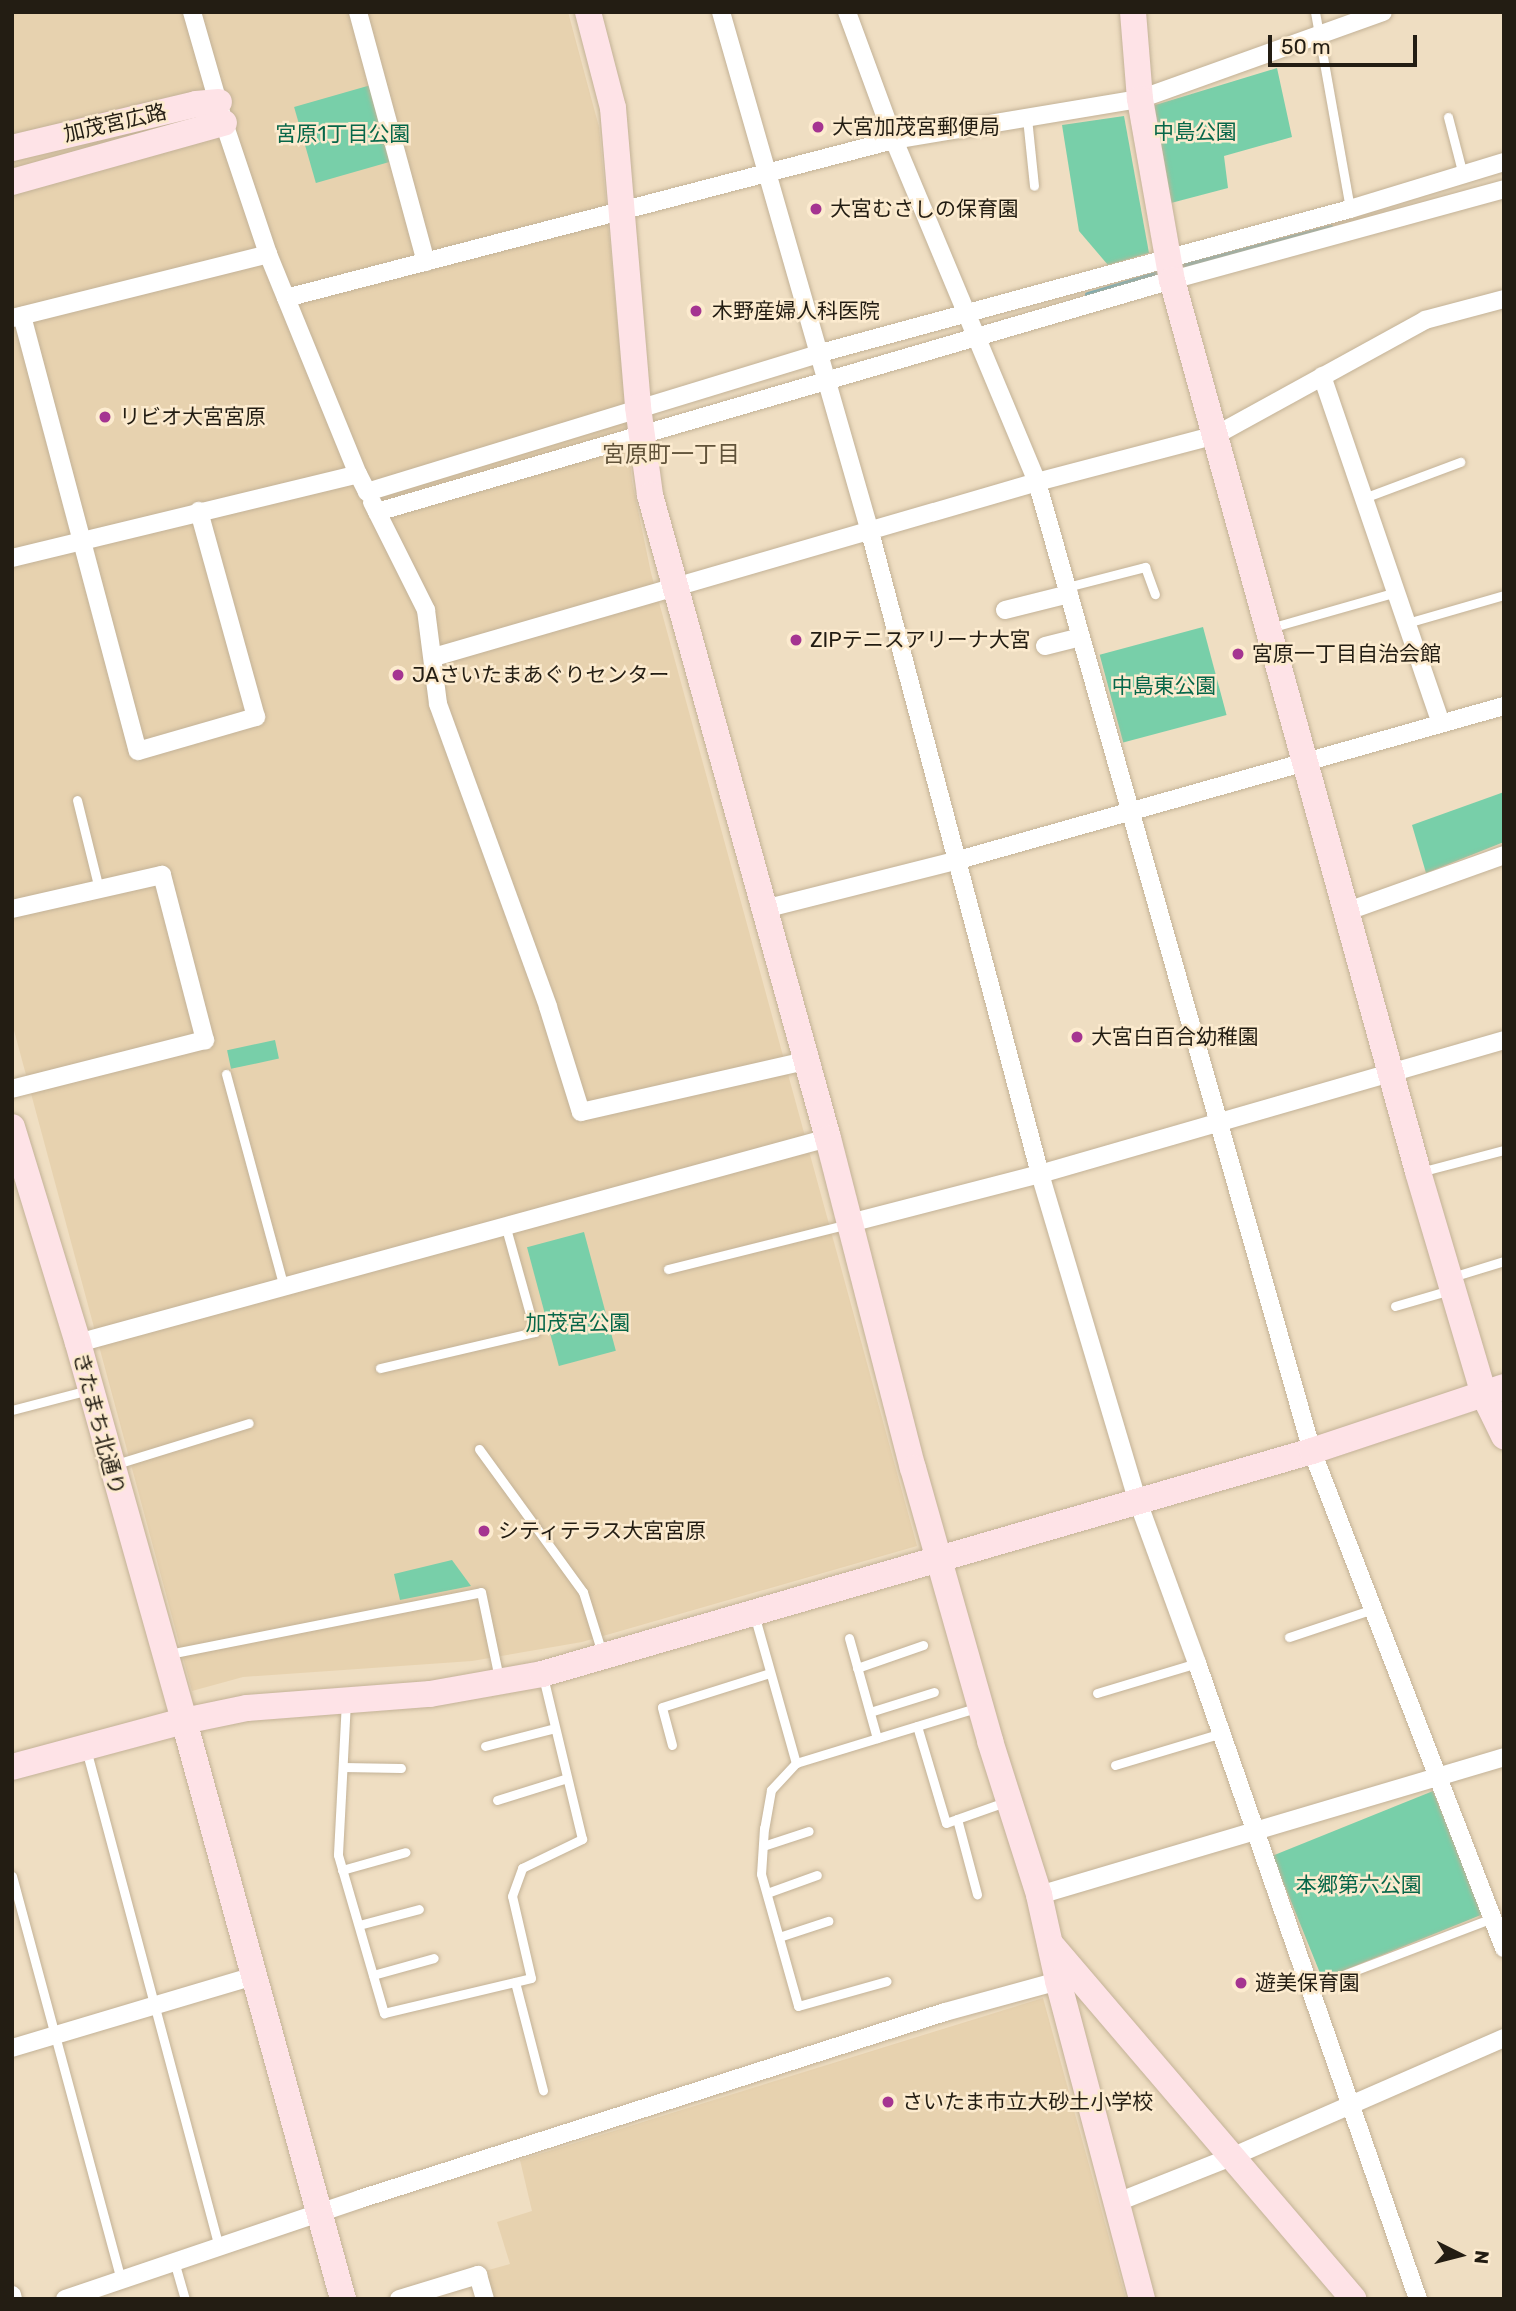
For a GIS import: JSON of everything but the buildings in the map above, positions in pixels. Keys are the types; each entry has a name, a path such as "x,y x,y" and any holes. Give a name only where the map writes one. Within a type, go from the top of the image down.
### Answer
{"street":[{"path":"192,12 221,113 268,254 358,474 426,610 438,704 548,1007 581,1112 806,1061"},
{"path":"359,12 426,262"},
{"path":"588,12 613,108 640,422 650,495 674,590 828,1138 939,1560 980,1707 1039,1895 1048,1942 1142,2299"},
{"path":"721,12 818,358 870,531 955,861 1040,1174 1137,1499 1198,1663 1349,2106 1418,2299"},
{"path":"847,12 894,140 1037,482 1312,1451 1504,1948"},
{"path":"1133,12 1140,99 1170,269 1450,1284 1494,1391 1504,1436"},
{"path":"286,298 894,140 1140,99 1384,12"},
{"name":"加茂宮広路","path":"12,148 196,104 221,113"},
{"path":"12,182 221,113"},
{"path":"367,492 640,422 825,381 977,336 1350,209 1504,162"},
{"path":"377,512 818,358 969,316 1504,189"},
{"path":"199,512 256,717 138,751 84,539 17,317 268,254"},
{"path":"434,657 674,590 1037,482 1216,435 1425,320 1504,299"},
{"path":"1322,376 1441,723"},
{"path":"12,558 358,474"},
{"path":"1005,610 1068,591"},
{"path":"1045,646 1081,637"},
{"path":"764,909 955,861 1504,706"},
{"path":"1348,911 1504,855"},
{"path":"12,909 162,875 205,1040 12,1089"},
{"path":"850,1223 1040,1174 1504,1040"},
{"name":"きたまち北通り","path":"12,1127 78,1343 343,2299"},
{"path":"78,1343 828,1138"},
{"path":"12,1768 184,1721 247,1708 430,1694 542,1674 939,1560 1137,1499 1312,1451 1494,1391"},
{"path":"1039,1895 1504,1758"},
{"path":"1048,1942 1234,2156 1353,2299"},
{"path":"12,2048 254,1976"},
{"path":"65,2299 319,2213 945,2012 1058,1981"},
{"path":"1115,2203 1234,2156 1504,2038"},
{"path":"399,2299 478,2275 485,2299"}],"lane":[{"path":"1315,12 1350,209"},
{"path":"1448,117 1463,175"},
{"path":"1027,118 1034,186"},
{"path":"1364,498 1460,462"},
{"path":"1068,591 1145,567 1155,594"},
{"path":"1268,628 1396,592"},
{"path":"1407,623 1504,595"},
{"path":"77,800 99,889"},
{"path":"226,1074 284,1288"},
{"path":"1418,1172 1504,1150"},
{"path":"668,1269 850,1223"},
{"path":"380,1368 535,1332 506,1228"},
{"path":"1395,1306 1504,1261"},
{"path":"12,1410 89,1390"},
{"path":"111,1466 249,1423"},
{"path":"479,1449 583,1592 603,1658"},
{"path":"164,1655 481,1592 500,1683"},
{"path":"1289,1637 1373,1609"},
{"path":"754,1614 796,1763"},
{"path":"849,1638 877,1738"},
{"path":"857,1668 922,1645"},
{"path":"1097,1693 1198,1663"},
{"path":"672,1745 662,1707 770,1673"},
{"path":"346,1700 338,1855 384,2013 531,1978 512,1896 522,1868 582,1839 542,1674"},
{"path":"870,1713 934,1692"},
{"path":"887,1981 798,2006 761,1874 771,1790 796,1763 980,1707"},
{"path":"917,1726 946,1823 1009,1801"},
{"path":"485,1746 555,1728"},
{"path":"1115,1765 1222,1733"},
{"path":"85,1747 157,2005 219,2246"},
{"path":"342,1767 401,1768"},
{"path":"497,1800 567,1778"},
{"path":"957,1819 977,1894"},
{"path":"763,1846 809,1831"},
{"path":"342,1870 406,1852"},
{"path":"766,1893 817,1875"},
{"path":"12,1877 121,2280"},
{"path":"359,1925 419,1909"},
{"path":"1309,1988 1492,1918"},
{"path":"779,1937 828,1921"},
{"path":"373,1975 434,1958"},
{"path":"515,1982 543,2090"},
{"path":"174,2261 185,2299"}],"shaded area":[{"path":"12,12 568,12 599,127 632,481 651,573 917,1546 582,1642 472,1661 243,1677 192,1691 12,1023"},
{"name":"さいたま市立大砂土小学校","path":"1043,1998 1126,2299 493,2299 485,2271 510,2264 497,2222 532,2211 520,2160"}],"green space":[{"name":"中島公園","path":"1277,68 1292,137 1224,156 1228,188 1171,203 1152,106"},
{"name":"宮原1丁目公園","path":"371,85 393,161 316,183 294,107"},
{"name":"中島公園","path":"1124,116 1149,253 1108,265 1079,231 1062,125"},
{"name":"中島東公園","path":"1203,627 1227,715 1123,743 1100,655"},
{"path":"1504,792 1504,842 1426,873 1412,825"},
{"path":"275,1040 279,1059 231,1069 227,1050"},
{"name":"加茂宮公園","path":"584,1232 616,1351 559,1366 527,1247"},
{"path":"452,1560 471,1586 400,1600 394,1574"},
{"name":"本郷第六公園","path":"1433,1791 1483,1914 1322,1979 1273,1856"}],"waterway":[{"path":"1175,269 1331,228"},
{"path":"1088,295 1165,272"}],"place":[{"name":"大宮加茂宮郵便局","path":"818,127"},
{"name":"大宮むさしの保育園","path":"816,209"},
{"name":"木野産婦人科医院","path":"696,311"},
{"name":"リビオ大宮宮原","path":"105,417"},
{"name":"ZIPテニスアリーナ大宮","path":"796,640"},
{"name":"宮原一丁目自治会館","path":"1238,654"},
{"name":"JAさいたまあぐりセンター","path":"398,675"},
{"name":"大宮白百合幼稚園","path":"1077,1037"},
{"name":"シティテラス大宮宮原","path":"484,1531"},
{"name":"遊美保育園","path":"1241,1983"},
{"name":"さいたま市立大砂土小学校","path":"888,2102"}],"district":[{"name":"宮原町一丁目","path":"671,454"}]}
